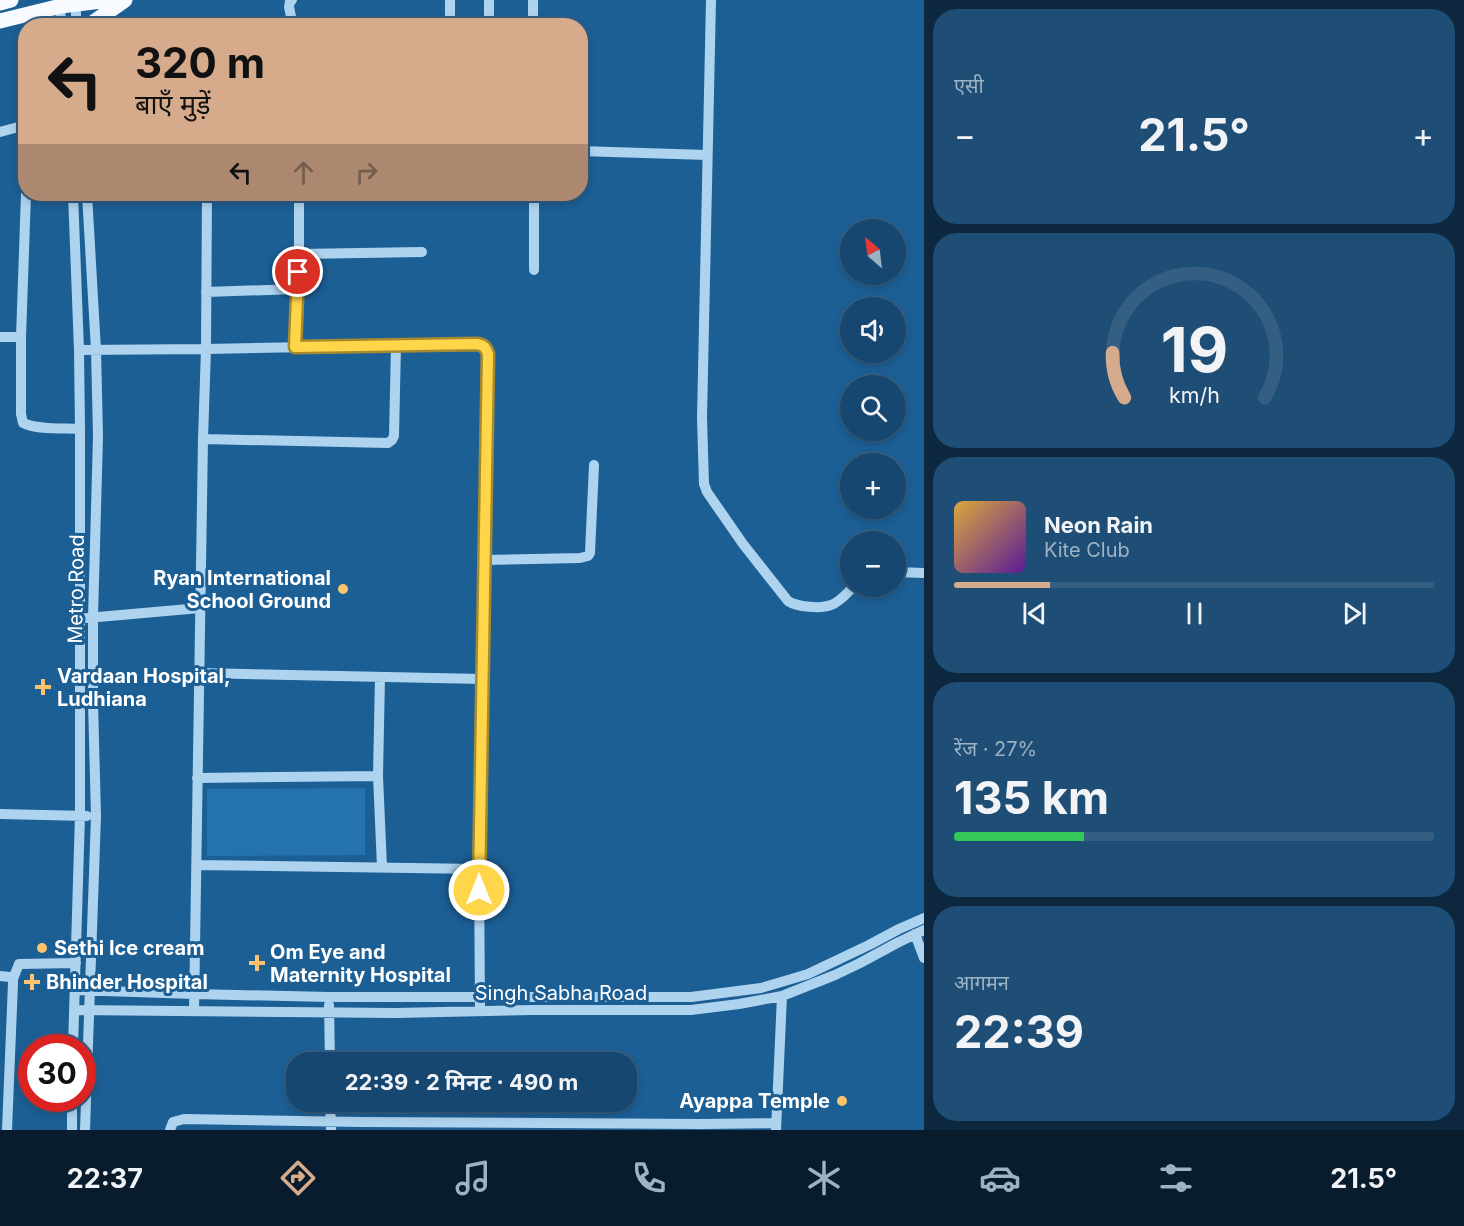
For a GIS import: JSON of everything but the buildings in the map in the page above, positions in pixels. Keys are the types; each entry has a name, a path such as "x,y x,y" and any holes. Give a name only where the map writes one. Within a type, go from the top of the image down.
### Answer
{"main road":[{"path":"0,3 11,0"},
{"path":"0,21 68,2 110,0"},
{"path":"99,18 124,0"},
{"path":"27,15 33,18"}],"street":[{"path":"291,18 289,7 292,0"},
{"path":"450,0 450,18"},
{"path":"489,0 489,18"},
{"path":"533,0 533,18"},
{"path":"711,0 702,418 704,484 707,492 743,544 788,601 798,606 829,606 842,597"},
{"path":"63,18 68,2"},
{"path":"68,2 73,18"},
{"path":"0,132 18,127"},
{"path":"588,152 707,155"},
{"path":"26,201 21,337 23,423 80,429"},
{"name":"Metro Road","path":"73,201 80,429 80,815 73,1034"},
{"name":"Metro Road","path":"85,1130 96,816 93,617 98,436 96,350 87,201"},
{"path":"194,1011 207,201"},
{"path":"295,347 299,201"},
{"path":"534,201 534,270"},
{"path":"298,254 422,252"},
{"path":"207,292 298,289"},
{"path":"0,338 21,337"},
{"path":"79,350 477,344 482,345 486,350 488,354 479,869 480,1011"},
{"path":"203,439 388,443 394,436 396,345"},
{"path":"484,560 588,556 594,465"},
{"path":"906,572 924,573"},
{"path":"79,618 201,608"},
{"path":"200,673 482,679"},
{"path":"380,677 378,776 382,867"},
{"path":"197,778 378,776"},
{"path":"0,814 96,816"},
{"path":"196,865 479,869"},
{"name":"Singh Sabha Road","path":"75,990 329,997 691,997 761,988 808,974 924,918"},
{"path":"920,932 924,958"},
{"name":"Singh Sabha Road","path":"74,1010 396,1013 691,1010 782,996 860,963 920,932"},
{"path":"7,1130 5,1051 13,980 19,964 76,963"},
{"path":"0,976 10,977 13,980"},
{"path":"170,1130 173,1122 184,1119 242,1124 331,1126 776,1126 782,996"},
{"path":"329,997 330,1052"},
{"path":"72,1112 72,1130"}],"shaded area":[{"path":"365,788 365,855 207,856 207,789"}],"place":[{"name":"Ryan International School Ground","path":"343,589"},
{"name":"Vardaan Hospital, Ludhiana","path":"43,687"},
{"name":"Sethi Ice cream","path":"42,948"},
{"name":"Om Eye and Maternity Hospital","path":"257,963"},
{"name":"Bhinder Hospital","path":"32,982"},
{"name":"Ayappa Temple","path":"842,1101"}],"route":[{"path":"298,272 295,347 477,344 482,345 488,354 479,890"}]}
